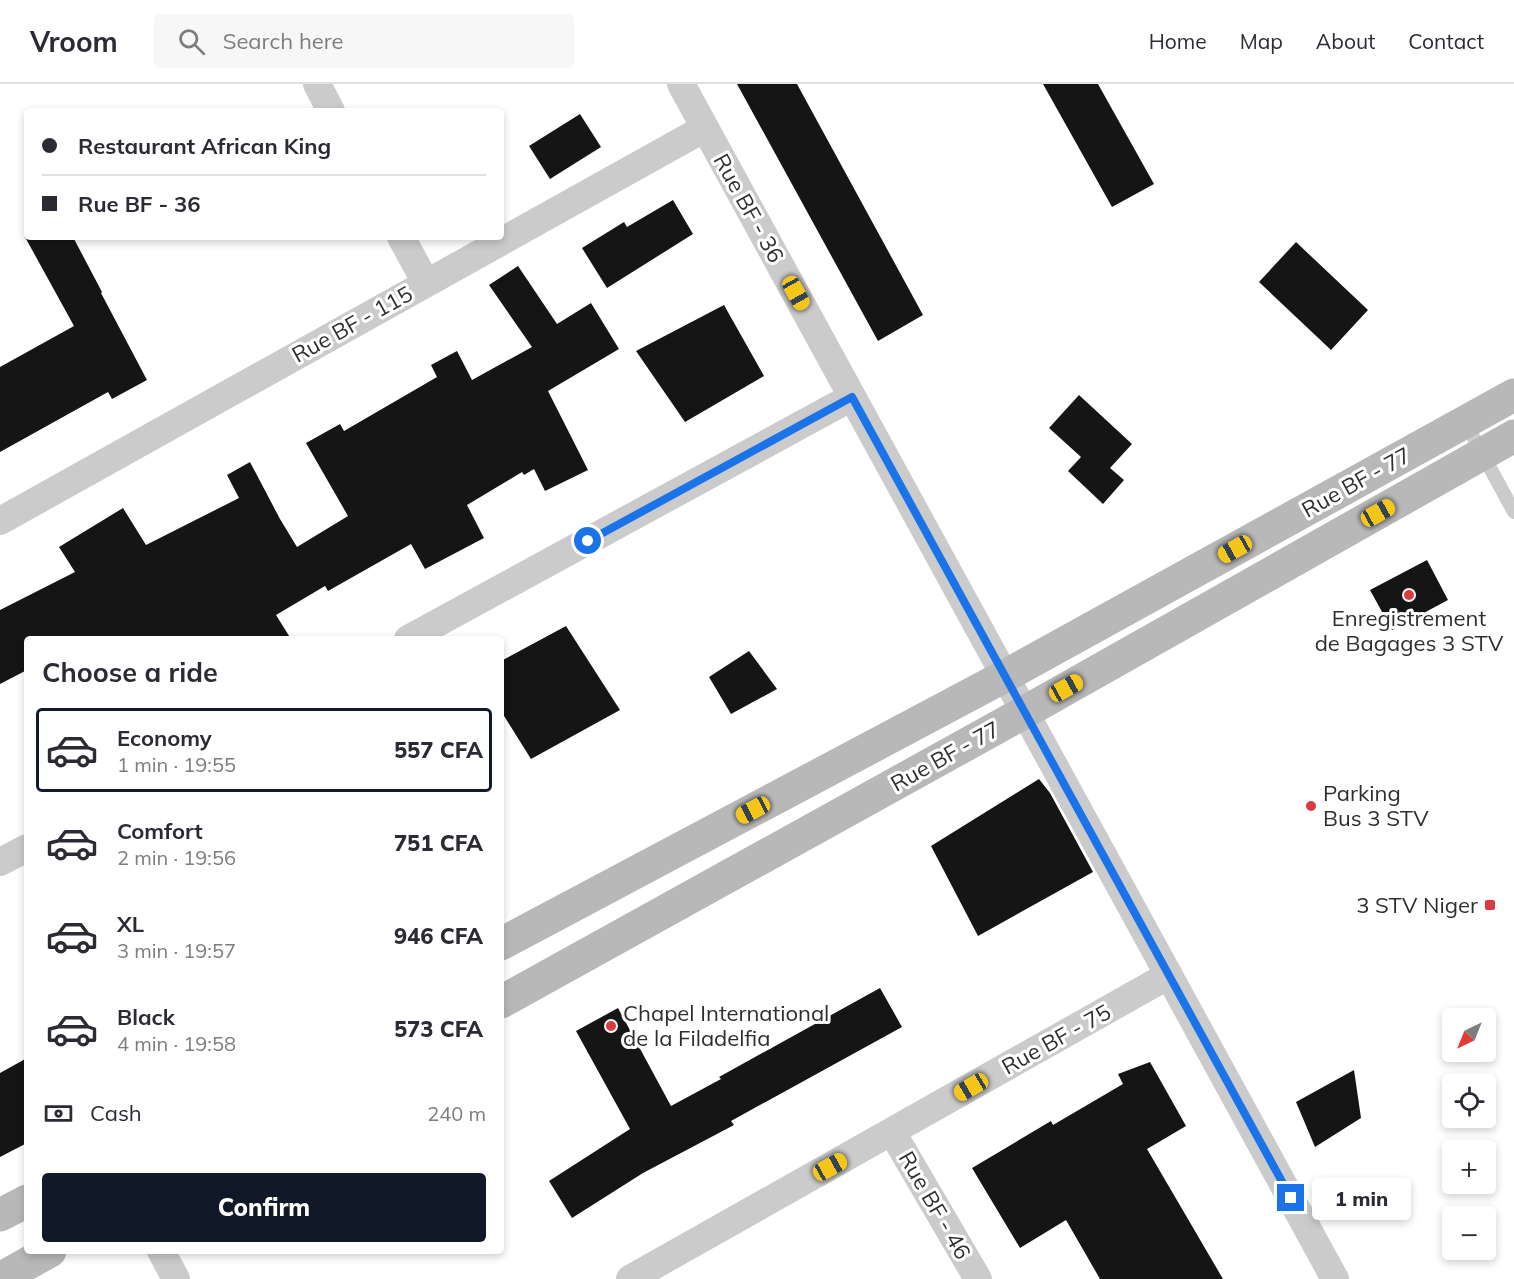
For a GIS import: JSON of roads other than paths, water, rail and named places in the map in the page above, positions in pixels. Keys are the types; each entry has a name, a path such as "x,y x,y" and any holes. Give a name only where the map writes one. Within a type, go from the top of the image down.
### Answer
{"main road":[{"name":"Rue BF - 77","path":"504,942 1005,676 1514,395"},
{"name":"Rue BF - 77","path":"504,1000 1025,712 1514,436"},
{"path":"0,1215 24,1203"},
{"path":"0,1279 45,1254"}],"street":[{"path":"316,84 329,108"},
{"name":"Rue BF - 36","path":"681,84 1335,1279"},
{"name":"Rue BF - 115","path":"504,240 705,128"},
{"path":"403,240 426,283"},
{"name":"Rue BF - 115","path":"0,521 503,240"},
{"path":"414,636 852,397"},
{"path":"0,862 24,850"},
{"name":"Rue BF - 75","path":"640,1277 1169,975"},
{"name":"Rue BF - 46","path":"892,1132 978,1279"},
{"path":"163,1254 176,1279"}],"lane":[{"path":"1465,422 1514,512"}],"place":[{"name":"Enregistrement de Bagages 3 STV","path":"1409,595"},
{"name":"Parking Bus 3 STV","path":"1311,806"},
{"name":"3 STV Niger","path":"1490,905"},
{"name":"Chapel International de la Filadelfia","path":"611,1026"}]}
